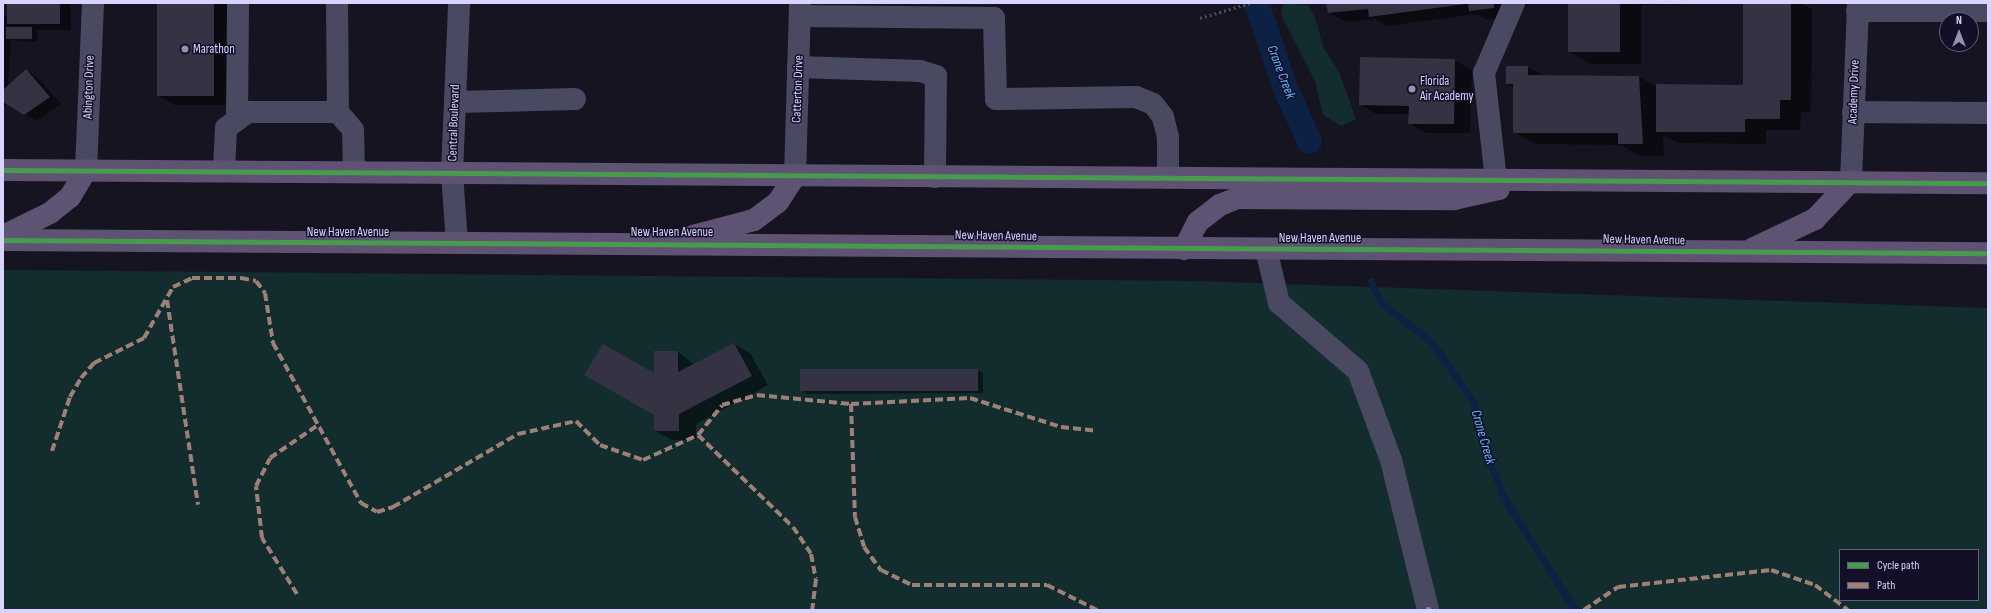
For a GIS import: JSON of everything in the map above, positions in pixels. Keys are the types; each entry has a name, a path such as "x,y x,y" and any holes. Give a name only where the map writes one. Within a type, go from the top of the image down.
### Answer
{"main road":[{"path":"3,170 1988,183"},
{"path":"3,236 50,213 70,197 86,170"},
{"path":"664,243 754,220 778,202 795,176"},
{"path":"1184,248 1198,222 1220,205 1237,198 1454,199 1541,180"},
{"path":"1747,252 1815,219 1851,181"},
{"name":"New Haven Avenue","path":"3,240 664,243 1988,253"}],"street":[{"name":"Abington Drive","path":"86,170 93,3"},
{"path":"237,120 238,3"},
{"path":"337,3 338,112 353,130 354,172"},
{"name":"Central Boulevard","path":"457,243 452,173 459,3"},
{"path":"1496,180 1484,73 1514,3"},
{"path":"1857,7 1988,11"},
{"name":"Academy Drive","path":"1851,181 1857,7"},
{"path":"800,9 994,18 996,99 1136,97 1153,104 1163,117 1168,137 1168,178"},
{"name":"Catterton Drive","path":"795,176 800,9"},
{"path":"798,67 920,71 936,76 935,177"},
{"path":"455,102 575,99"},
{"path":"224,171 226,128 248,112 338,112"},
{"path":"1853,112 1988,113"},
{"path":"1266,248 1279,303 1358,371 1391,460 1428,610"}],"path":[{"path":"1200,18 1250,3"}],"green space":[{"path":"1283,3 1308,5 1316,20 1323,47 1339,72 1356,119 1341,126 1323,115 1315,81 1281,15"},
{"path":"3,270 1198,281 1988,308 1988,610 3,610"}],"building":[{"path":"7,3 60,3 60,24 7,24"},
{"name":"Marathon","path":"157,3 214,3 214,96 157,96"},
{"path":"1326,3 1465,4 1369,17 1368,9 1328,13"},
{"path":"1468,3 1494,3 1494,8 1469,11"},
{"path":"1568,3 1620,3 1620,52 1568,52"},
{"path":"1743,3 1791,3 1791,100 1780,100 1780,119 1745,119 1745,132 1656,132 1656,84 1743,85"},
{"path":"6,27 32,27 32,39 6,39"},
{"path":"1360,57 1455,59 1454,124 1408,124 1409,106 1359,105"},
{"path":"1506,66 1528,66 1528,75 1639,76 1643,144 1618,144 1618,133 1513,133 1513,84 1506,84"},
{"path":"26,69 50,97 24,115 3,102 3,90"},
{"path":"734,343 752,376 679,414 679,431 654,431 654,415 584,375 603,344 654,373 654,351 678,351 678,372"},
{"path":"800,369 978,369 978,391 800,391"}],"waterway":[{"name":"Crane Creek","path":"1256,3 1285,88 1309,141"},
{"name":"Crane Creek","path":"1371,281 1381,303 1432,342 1473,402 1488,457 1504,498 1575,610"}],"marked path":[{"path":"52,451 70,397 81,378 94,363 144,338 173,287 192,278 241,278 256,281 265,293 273,343 361,503 377,512 393,507 518,434 576,421 600,445 643,460 698,435 722,405 757,395 851,404 970,398 1061,427 1097,431"},
{"path":"167,300 198,505"},
{"path":"851,404 855,517 864,547 881,570 912,585 1047,585 1097,610"},
{"path":"297,594 262,538 256,486 270,458 318,425"},
{"path":"698,435 793,527 811,554 816,579 812,610"},
{"path":"1584,610 1618,587 1771,570 1815,585 1848,610"}],"cycle path":[{"path":"3,170 1988,183"},
{"path":"3,240 1988,253"}],"place":[{"name":"Marathon","path":"185,49"},
{"name":"Florida Air Academy","path":"1412,89"}]}
